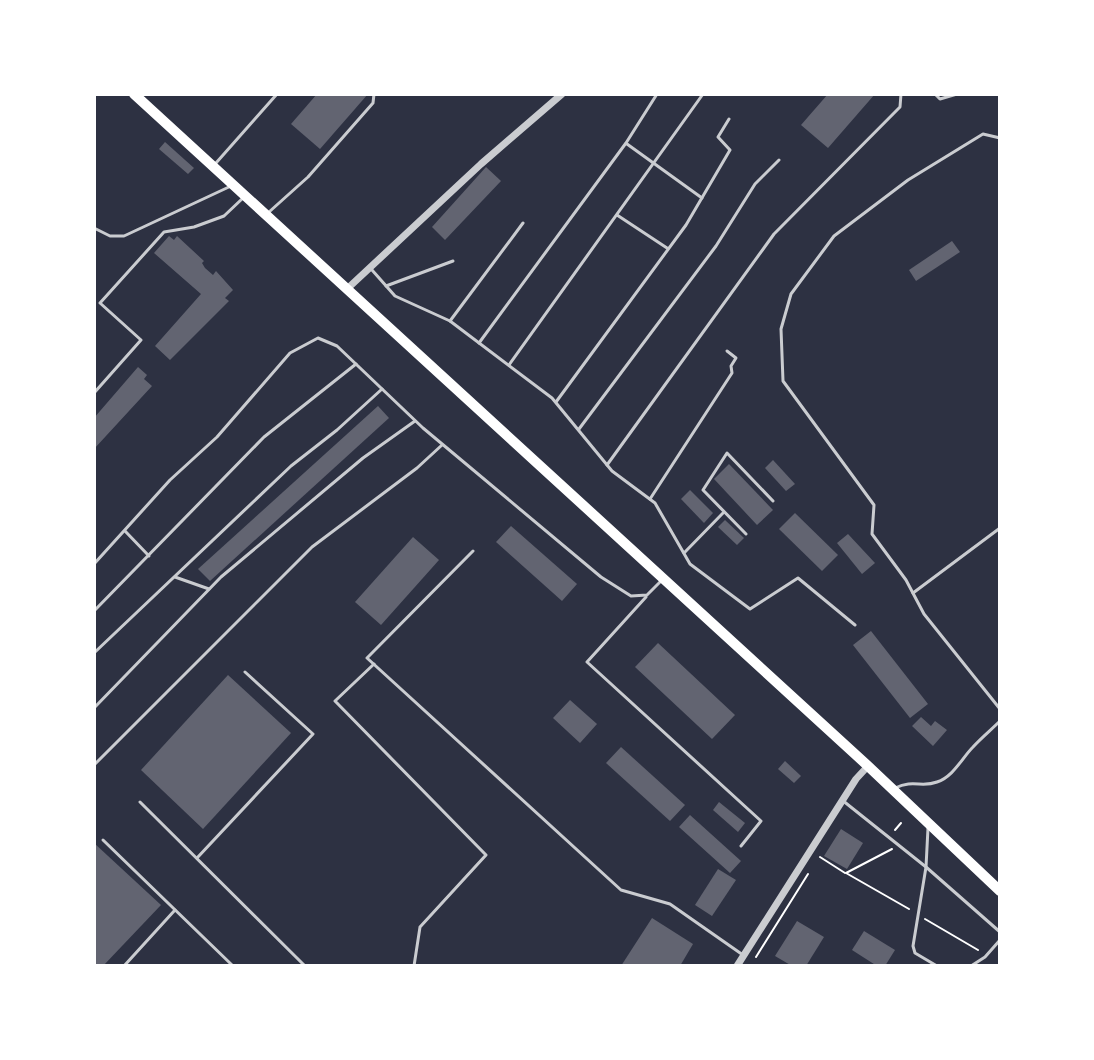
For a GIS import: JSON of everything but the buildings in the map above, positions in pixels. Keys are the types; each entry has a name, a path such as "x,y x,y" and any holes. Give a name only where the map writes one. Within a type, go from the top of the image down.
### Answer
{"main road":[{"path":"134,94 868,766 1000,891"}],"street":[{"path":"347,289 481,164 562,94"},
{"path":"737,966 842,800 868,766"}],"lane":[{"path":"213,165 277,94"},
{"path":"266,214 308,177 373,103 374,94"},
{"path":"479,343 626,143 657,94"},
{"path":"509,365 703,94"},
{"path":"607,465 774,234 900,107 901,94"},
{"path":"935,94 940,99 957,94"},
{"path":"556,402 686,225 730,150 718,137 729,119"},
{"path":"1000,138 983,134 908,180 834,236 791,294 781,329 783,381 874,505 872,534 906,580 924,614 1000,709"},
{"path":"626,143 702,198"},
{"path":"579,429 716,246 755,184 779,160"},
{"path":"94,228 110,236 124,236 235,185"},
{"path":"94,393 141,340 100,303 164,232 194,227 224,216 246,195"},
{"path":"617,215 667,248"},
{"path":"450,321 523,223"},
{"path":"386,286 453,261"},
{"path":"370,268 395,296 450,321 556,402 607,465 655,503 690,564 750,609 798,578 855,625"},
{"path":"94,564 170,480 217,437 290,353 318,338 337,346 442,445 601,577 631,596 647,595"},
{"path":"650,499 732,373 731,366 736,358 727,351"},
{"path":"94,611 264,437 356,364"},
{"path":"94,653 291,466 382,389"},
{"path":"94,708 209,589 321,492 415,421"},
{"path":"94,765 312,547 417,468 442,445"},
{"path":"746,534 703,490 727,453 773,501"},
{"path":"684,553 723,513"},
{"path":"913,593 1000,528"},
{"path":"125,531 149,556"},
{"path":"473,551 367,658 621,890 670,904 743,955"},
{"path":"175,577 209,589"},
{"path":"662,579 587,662 761,821 741,846"},
{"path":"374,664 335,701 486,855 420,927 414,966"},
{"path":"197,858 313,734 245,672"},
{"path":"892,790 909,781 924,784 938,782 951,774 973,746 1000,721"},
{"path":"842,800 900,845 1000,932"},
{"path":"140,802 305,966"},
{"path":"928,824 926,867 913,939 915,953 937,966"},
{"path":"103,840 233,966"},
{"path":"124,966 175,910"},
{"path":"971,966 1000,940"}],"path":[{"path":"889,837 901,823"},
{"path":"846,873 900,845"},
{"path":"819,856 986,955"},
{"path":"743,955 756,957 812,868"}]}
